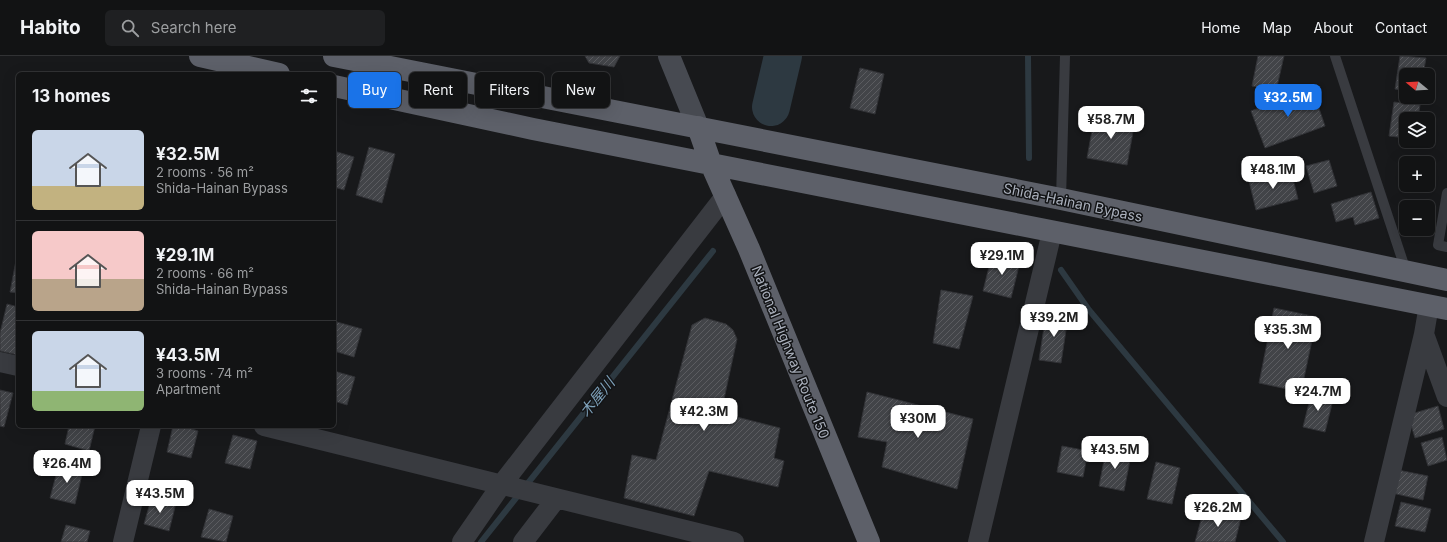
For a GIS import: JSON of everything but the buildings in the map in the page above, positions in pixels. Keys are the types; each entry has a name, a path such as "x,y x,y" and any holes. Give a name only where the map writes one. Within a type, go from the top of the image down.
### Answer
{"highway":[{"path":"200,56 238,70 258,72"},
{"path":"334,56 698,127"},
{"path":"336,86 533,129 1438,307"},
{"name":"National Highway Route 150","path":"698,127 711,164 726,195 869,542"},
{"name":"Shida-Hainan Bypass","path":"698,127 1061,199 1406,273 1447,280"}],"main road":[{"path":"669,56 698,127"}],"street":[{"path":"462,542 502,484 726,195"},
{"path":"978,542 1052,232"},
{"path":"1374,542 1424,334 1438,307"},
{"path":"1424,334 1447,397"},
{"path":"0,362 16,366"},
{"path":"124,542 151,428"},
{"path":"272,428 734,542"},
{"path":"523,542 556,499"}],"lane":[{"path":"1061,199 1065,56"},
{"path":"1335,56 1406,273"},
{"path":"1447,193 1438,245 1447,247"}],"waterway":[{"name":"木屋川","path":"771,107 783,56"},
{"path":"1028,56 1029,158"},
{"name":"木屋川","path":"481,542 713,251"},
{"path":"1061,270 1089,310 1283,542"}]}
